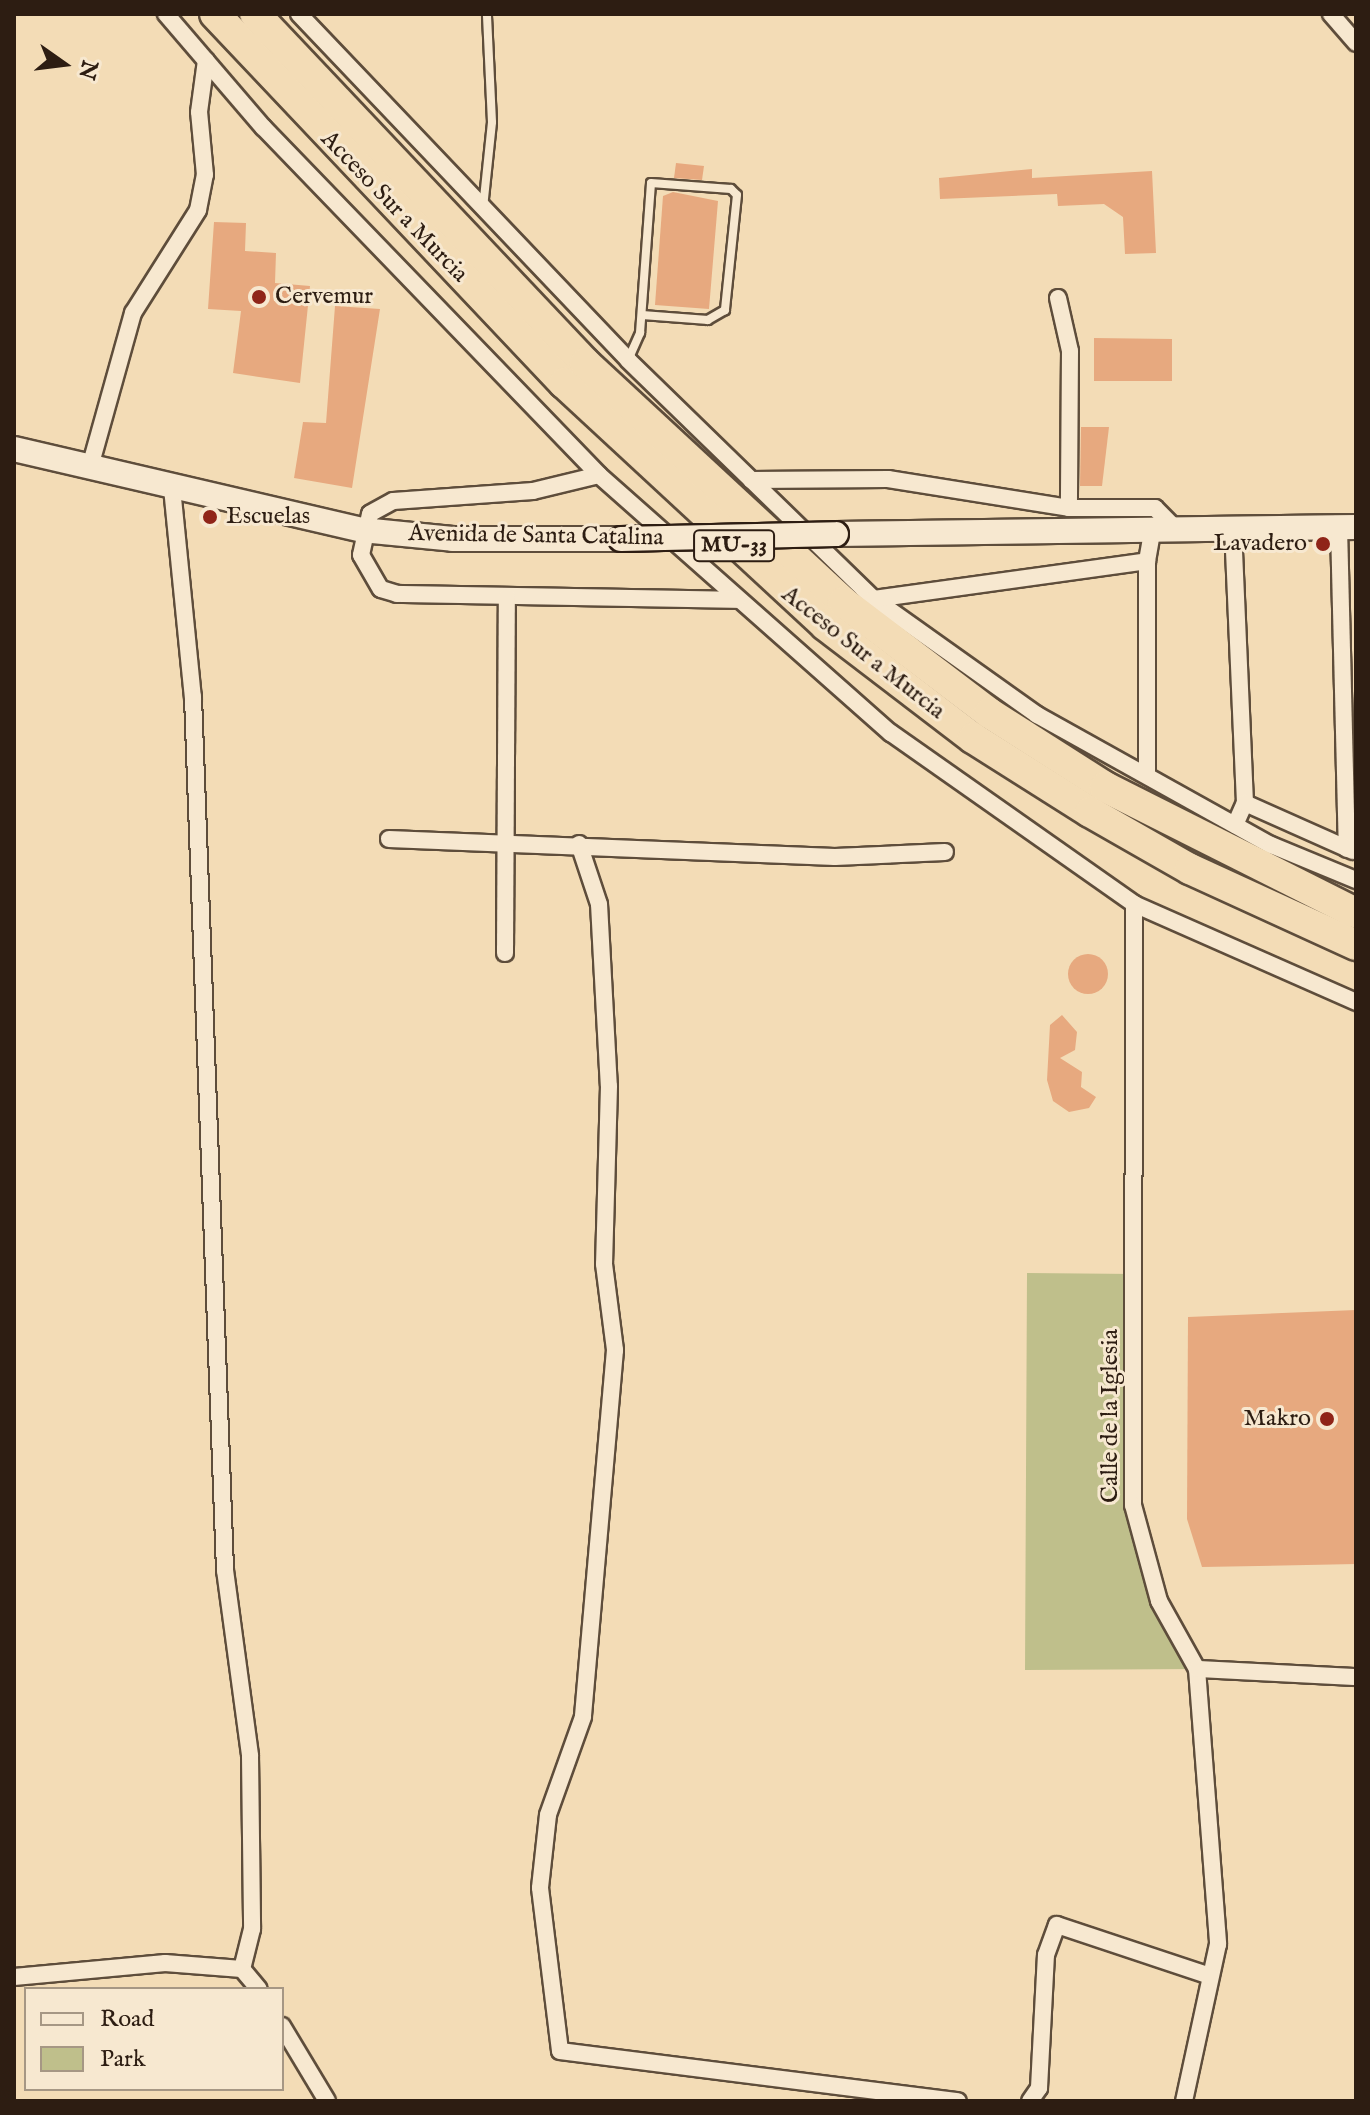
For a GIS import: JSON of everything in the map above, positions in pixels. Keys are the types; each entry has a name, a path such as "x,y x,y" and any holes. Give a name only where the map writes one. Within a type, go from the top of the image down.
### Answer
{"highway":[{"name":"Acceso Sur a Murcia","path":"215,14 564,383 825,625 973,738 1090,812 1216,882 1356,945"},
{"name":"Acceso Sur a Murcia","path":"255,14 585,363 843,602 989,713 1105,787 1356,913"}],"main road":[{"name":"Avenida de Santa Catalina","path":"14,449 362,530 453,539 1348,527"}],"street":[{"path":"166,14 599,475 891,733 1134,904 1356,1002"},
{"path":"299,14 483,212 628,360 874,599 1037,715 1235,825 1307,861 1356,880"},
{"path":"1331,14 1356,43"},
{"path":"90,467 133,313 189,230 203,193 206,60"},
{"path":"1058,298 1070,351 1069,508"},
{"path":"599,475 533,491 393,501 370,514 362,530 361,555 381,589 507,597 737,600"},
{"path":"751,480 888,479 1069,508 1155,508 1164,528 1147,561 1147,775"},
{"path":"172,488 194,713 225,1570 250,1756 252,1929 242,1969"},
{"path":"1245,803 1351,851 1348,527"},
{"path":"1233,528 1245,803 1235,825"},
{"path":"874,599 1147,561"},
{"path":"505,953 507,597"},
{"path":"1307,861 1318,836"},
{"path":"389,839 505,838 835,857 945,852"},
{"path":"579,844 599,904 609,1086 604,1264 615,1350 583,1717 548,1815 540,1888 560,2051 958,2101"},
{"name":"Calle de la Iglesia","path":"1134,904 1133,1505 1159,1601 1197,1669 1218,1944 1184,2101"},
{"path":"1197,1669 1356,1677"},
{"path":"1030,2101 1039,2088 1046,1955 1057,1925 1210,1976"},
{"path":"14,1977 165,1963 242,1969 257,1987"},
{"path":"284,2029 327,2101"}],"lane":[{"path":"483,212 492,122 487,14"},
{"path":"628,360 642,315 651,183 731,189 737,195 725,310 708,320 642,315"}],"green space":[{"path":"1027,1273 1135,1274 1133,1506 1159,1601 1197,1669 1025,1670"}],"building":[{"path":"676,163 704,166 702,180 674,178"},
{"path":"1032,169 1032,178 1152,171 1156,253 1125,254 1123,217 1104,204 1058,206 1057,194 940,199 939,178"},
{"path":"673,192 718,201 709,309 655,305 663,196"},
{"name":"Cervemur","path":"214,222 246,223 245,251 276,253 275,283 310,286 300,383 233,373 241,311 208,309"},
{"path":"335,306 380,309 352,488 294,478 303,422 326,423"},
{"path":"1094,338 1172,339 1172,381 1094,381"},
{"path":"1081,427 1109,427 1102,486 1080,486"},
{"path":"1088,954 1102,960 1108,974 1102,988 1088,994 1074,988 1068,974 1074,960"},
{"path":"1062,1015 1077,1032 1075,1050 1060,1058 1082,1072 1081,1087 1096,1097 1089,1108 1069,1112 1053,1101 1047,1080 1050,1025"},
{"path":"1356,1310 1356,1564 1202,1567 1187,1519 1188,1317"}],"place":[{"name":"Cervemur","path":"259,297"},
{"name":"Escuelas","path":"210,517"},
{"name":"Lavadero","path":"1323,544"},
{"name":"Makro","path":"1327,1419"}]}
